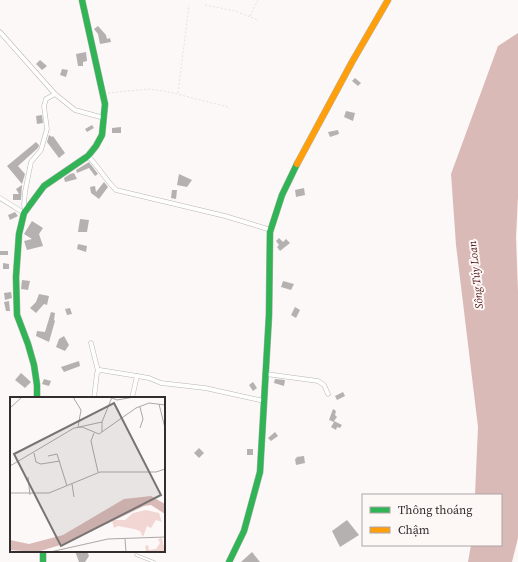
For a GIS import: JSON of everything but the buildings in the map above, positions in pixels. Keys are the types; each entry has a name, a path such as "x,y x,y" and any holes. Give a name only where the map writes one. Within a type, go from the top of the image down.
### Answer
{"street":[{"path":"37,397 34,365 28,344 16,315 16,276 19,234 25,212 44,186 88,156 102,136 105,104 82,0"},
{"path":"229,562 244,531 256,494 260,472 266,374 271,230 282,195 296,167 352,62 388,0"},
{"path":"0,32 55,94 75,110 104,118"},
{"path":"25,212 25,192 31,162 40,150 47,129 44,106 46,99 55,94"},
{"path":"88,156 107,181 116,190 225,216 271,230"},
{"path":"0,198 25,212"},
{"path":"91,343 98,371 94,397"},
{"path":"98,371 149,378 161,383 205,388 264,400"},
{"path":"266,374 318,381 324,385 328,394"},
{"path":"132,397 137,376"}],"lane":[{"path":"136,555 154,562"}],"path":[{"path":"249,16 258,0"},
{"path":"178,94 189,5"},
{"path":"205,5 235,11 258,20"},
{"path":"103,93 157,89 228,107"}],"water":[{"name":"Sông Túy Loan","path":"518,33 518,197 516,237 518,292 518,538 512,562 468,562 471,546 502,546 502,494 475,494 478,427 456,245 451,174 498,46"}],"traffic: fast":[{"path":"37,397 34,365 17,315 16,277 19,234 24,213 44,186 88,156 102,135 105,104 82,0"},
{"path":"229,562 244,531 260,472 269,315 270,232 282,195 297,164"},
{"path":"43,552 43,562"}],"traffic: slow":[{"path":"297,164 352,62 388,0"}]}
